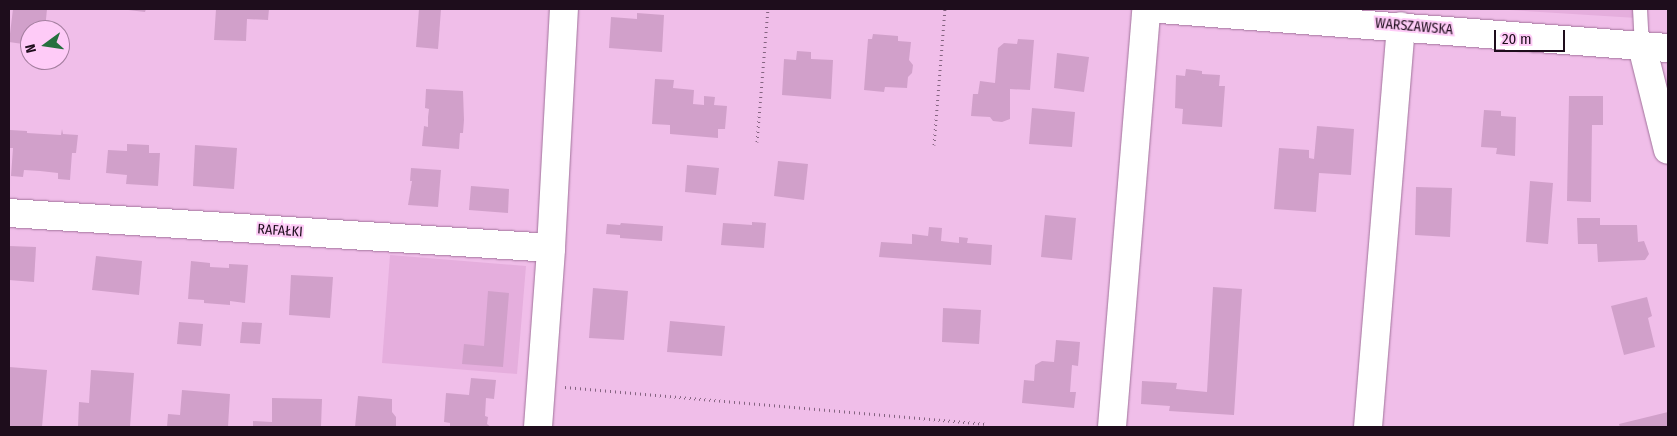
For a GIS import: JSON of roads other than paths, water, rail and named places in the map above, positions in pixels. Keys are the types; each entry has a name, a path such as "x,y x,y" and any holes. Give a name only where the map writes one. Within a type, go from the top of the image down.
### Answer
{"street":[{"path":"538,427 551,248 564,9"},
{"path":"1112,427 1146,9"},
{"name":"WARSZAWSKA","path":"1160,9 1655,47"},
{"path":"1368,427 1401,26"},
{"path":"1655,47 1668,150"},
{"name":"RAFAŁKI","path":"9,213 551,248"}],"lane":[{"path":"1640,9 1655,47"}]}
